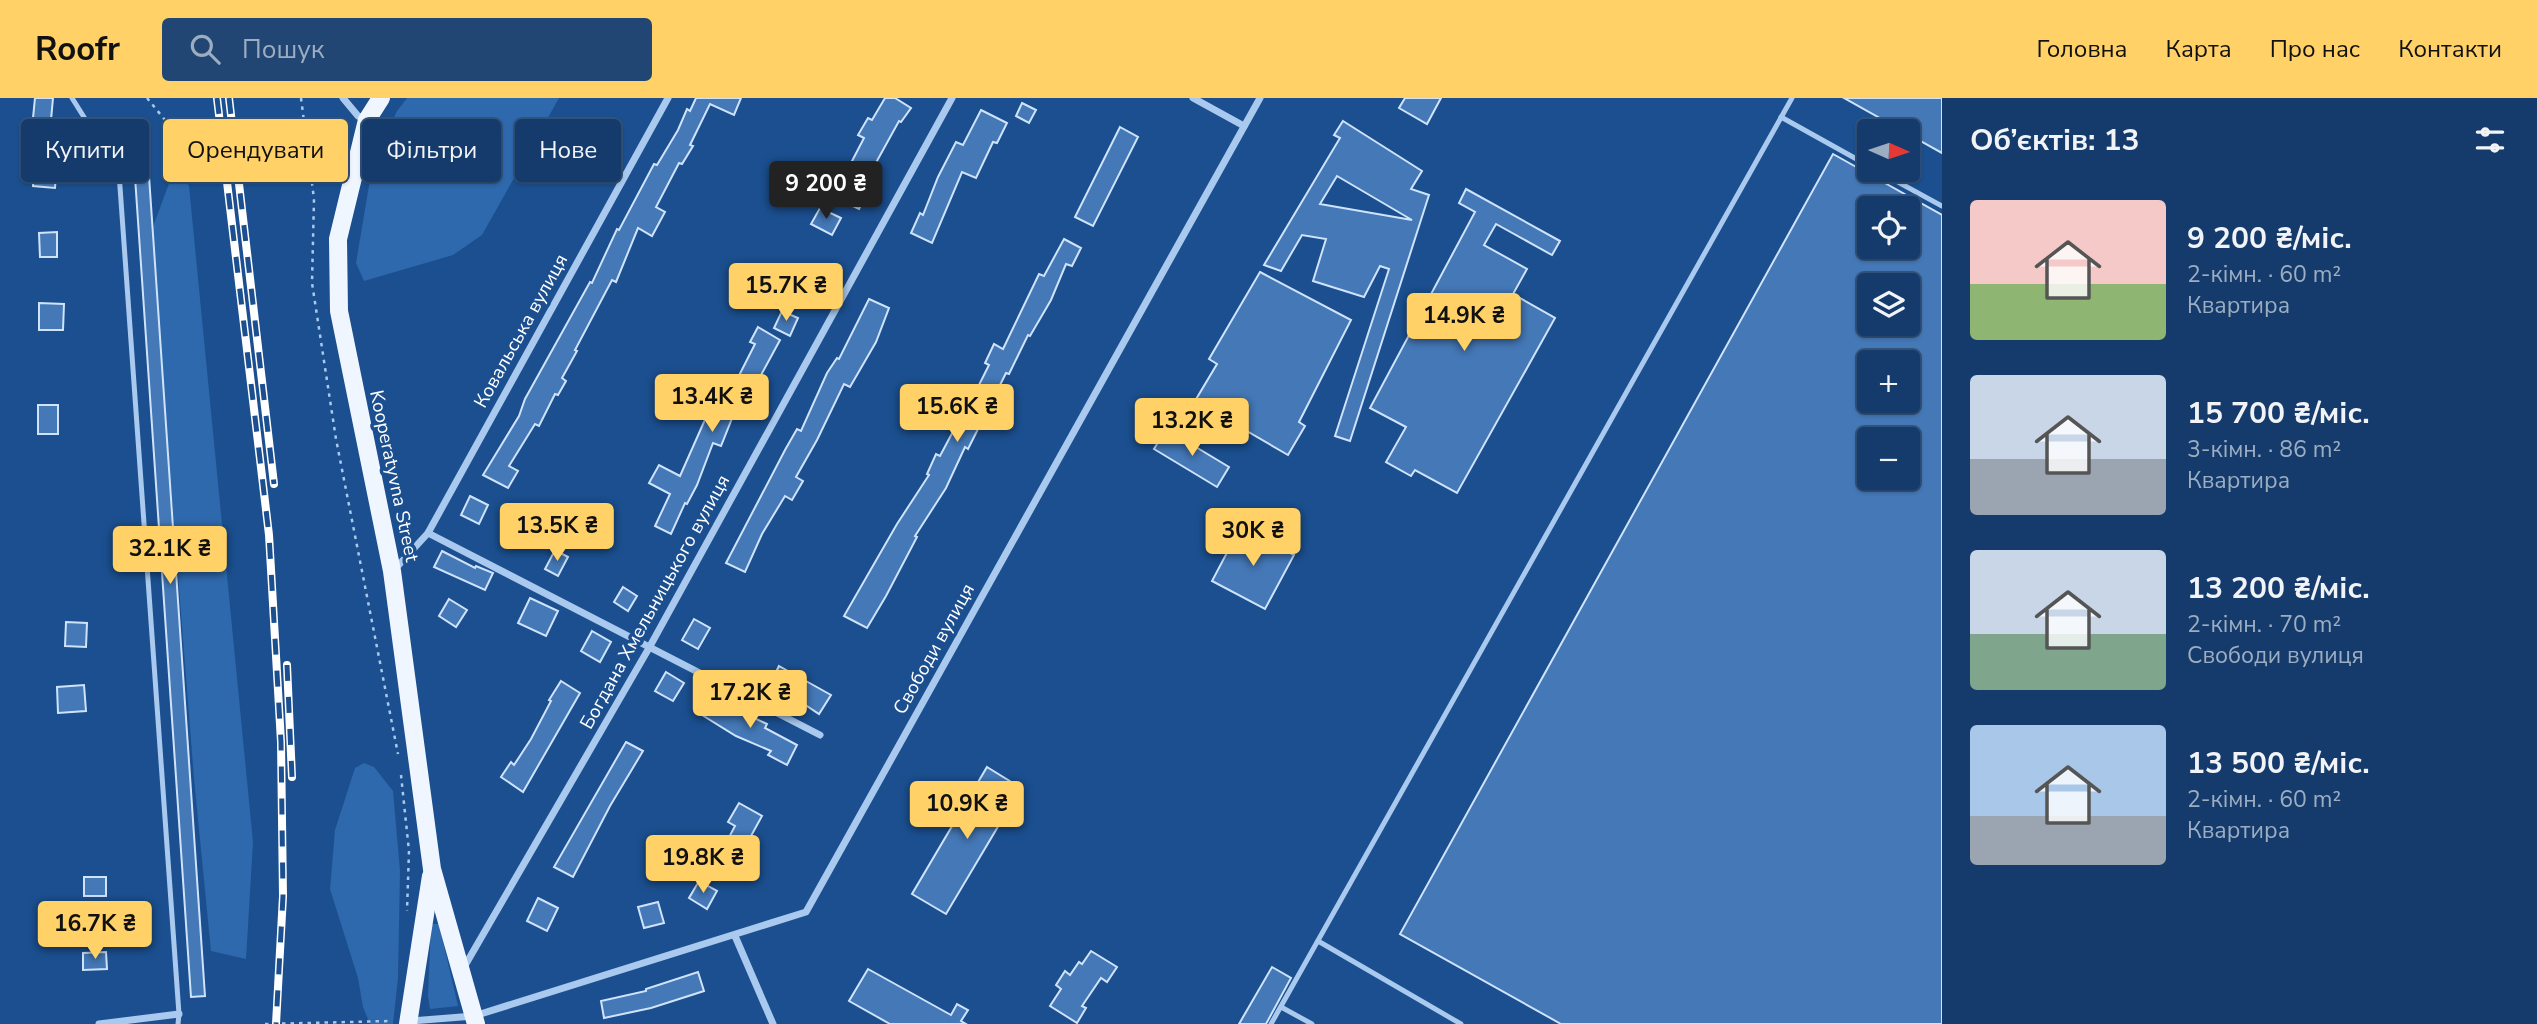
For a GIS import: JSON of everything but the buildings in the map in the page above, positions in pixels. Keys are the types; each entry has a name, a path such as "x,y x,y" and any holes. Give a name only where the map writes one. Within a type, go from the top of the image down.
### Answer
{"main road":[{"name":"Kooperatyvna Street","path":"369,119 381,98"},
{"name":"Kooperatyvna Street","path":"362,144 338,239 339,311 392,571 432,869"},
{"path":"432,869 475,1020"},
{"path":"403,1023 432,869"}],"street":[{"path":"343,98 358,116 366,119"},
{"name":"Ковальська вулиця","path":"392,571 428,533 668,98"},
{"name":"Богдана Хмельницького вулиця","path":"461,972 649,648 952,98"},
{"path":"1193,98 1244,126"},
{"name":"Свободи вулиця","path":"403,1023 475,1020 806,912 1260,98"},
{"path":"428,533 820,735"},
{"path":"735,936 773,1024"},
{"path":"99,1024 179,1014"}],"lane":[{"path":"72,98 119,173 178,1024"},
{"path":"1271,1024 1792,98"},
{"path":"1781,117 1857,159"},
{"path":"1898,182 1942,206"},
{"path":"1318,941 1461,1024"},
{"path":"1280,1007 1312,1024"}],"path":[{"path":"147,98 163,119"},
{"path":"302,98 314,199 312,283 336,439 399,760"},
{"path":"401,773 409,851 407,914"},
{"path":"265,1024 403,1023"}],"shaded area":[{"path":"407,98 559,98 547,119 515,119 515,176 482,235 453,255 364,281 356,263 370,182 501,182 501,119 393,119"},
{"path":"170,182 187,182 253,842 246,959 211,951 194,778 151,232"},
{"path":"364,763 374,767 393,791 400,871 398,978 393,1024 370,1024 330,889 335,830 355,768"},
{"path":"431,924 439,924 458,1006 430,1009 428,996"}],"railway":[{"path":"217,98 269,535 281,742 283,896 276,1024"},
{"path":"229,98 274,484"},
{"path":"287,665 292,777"}]}
